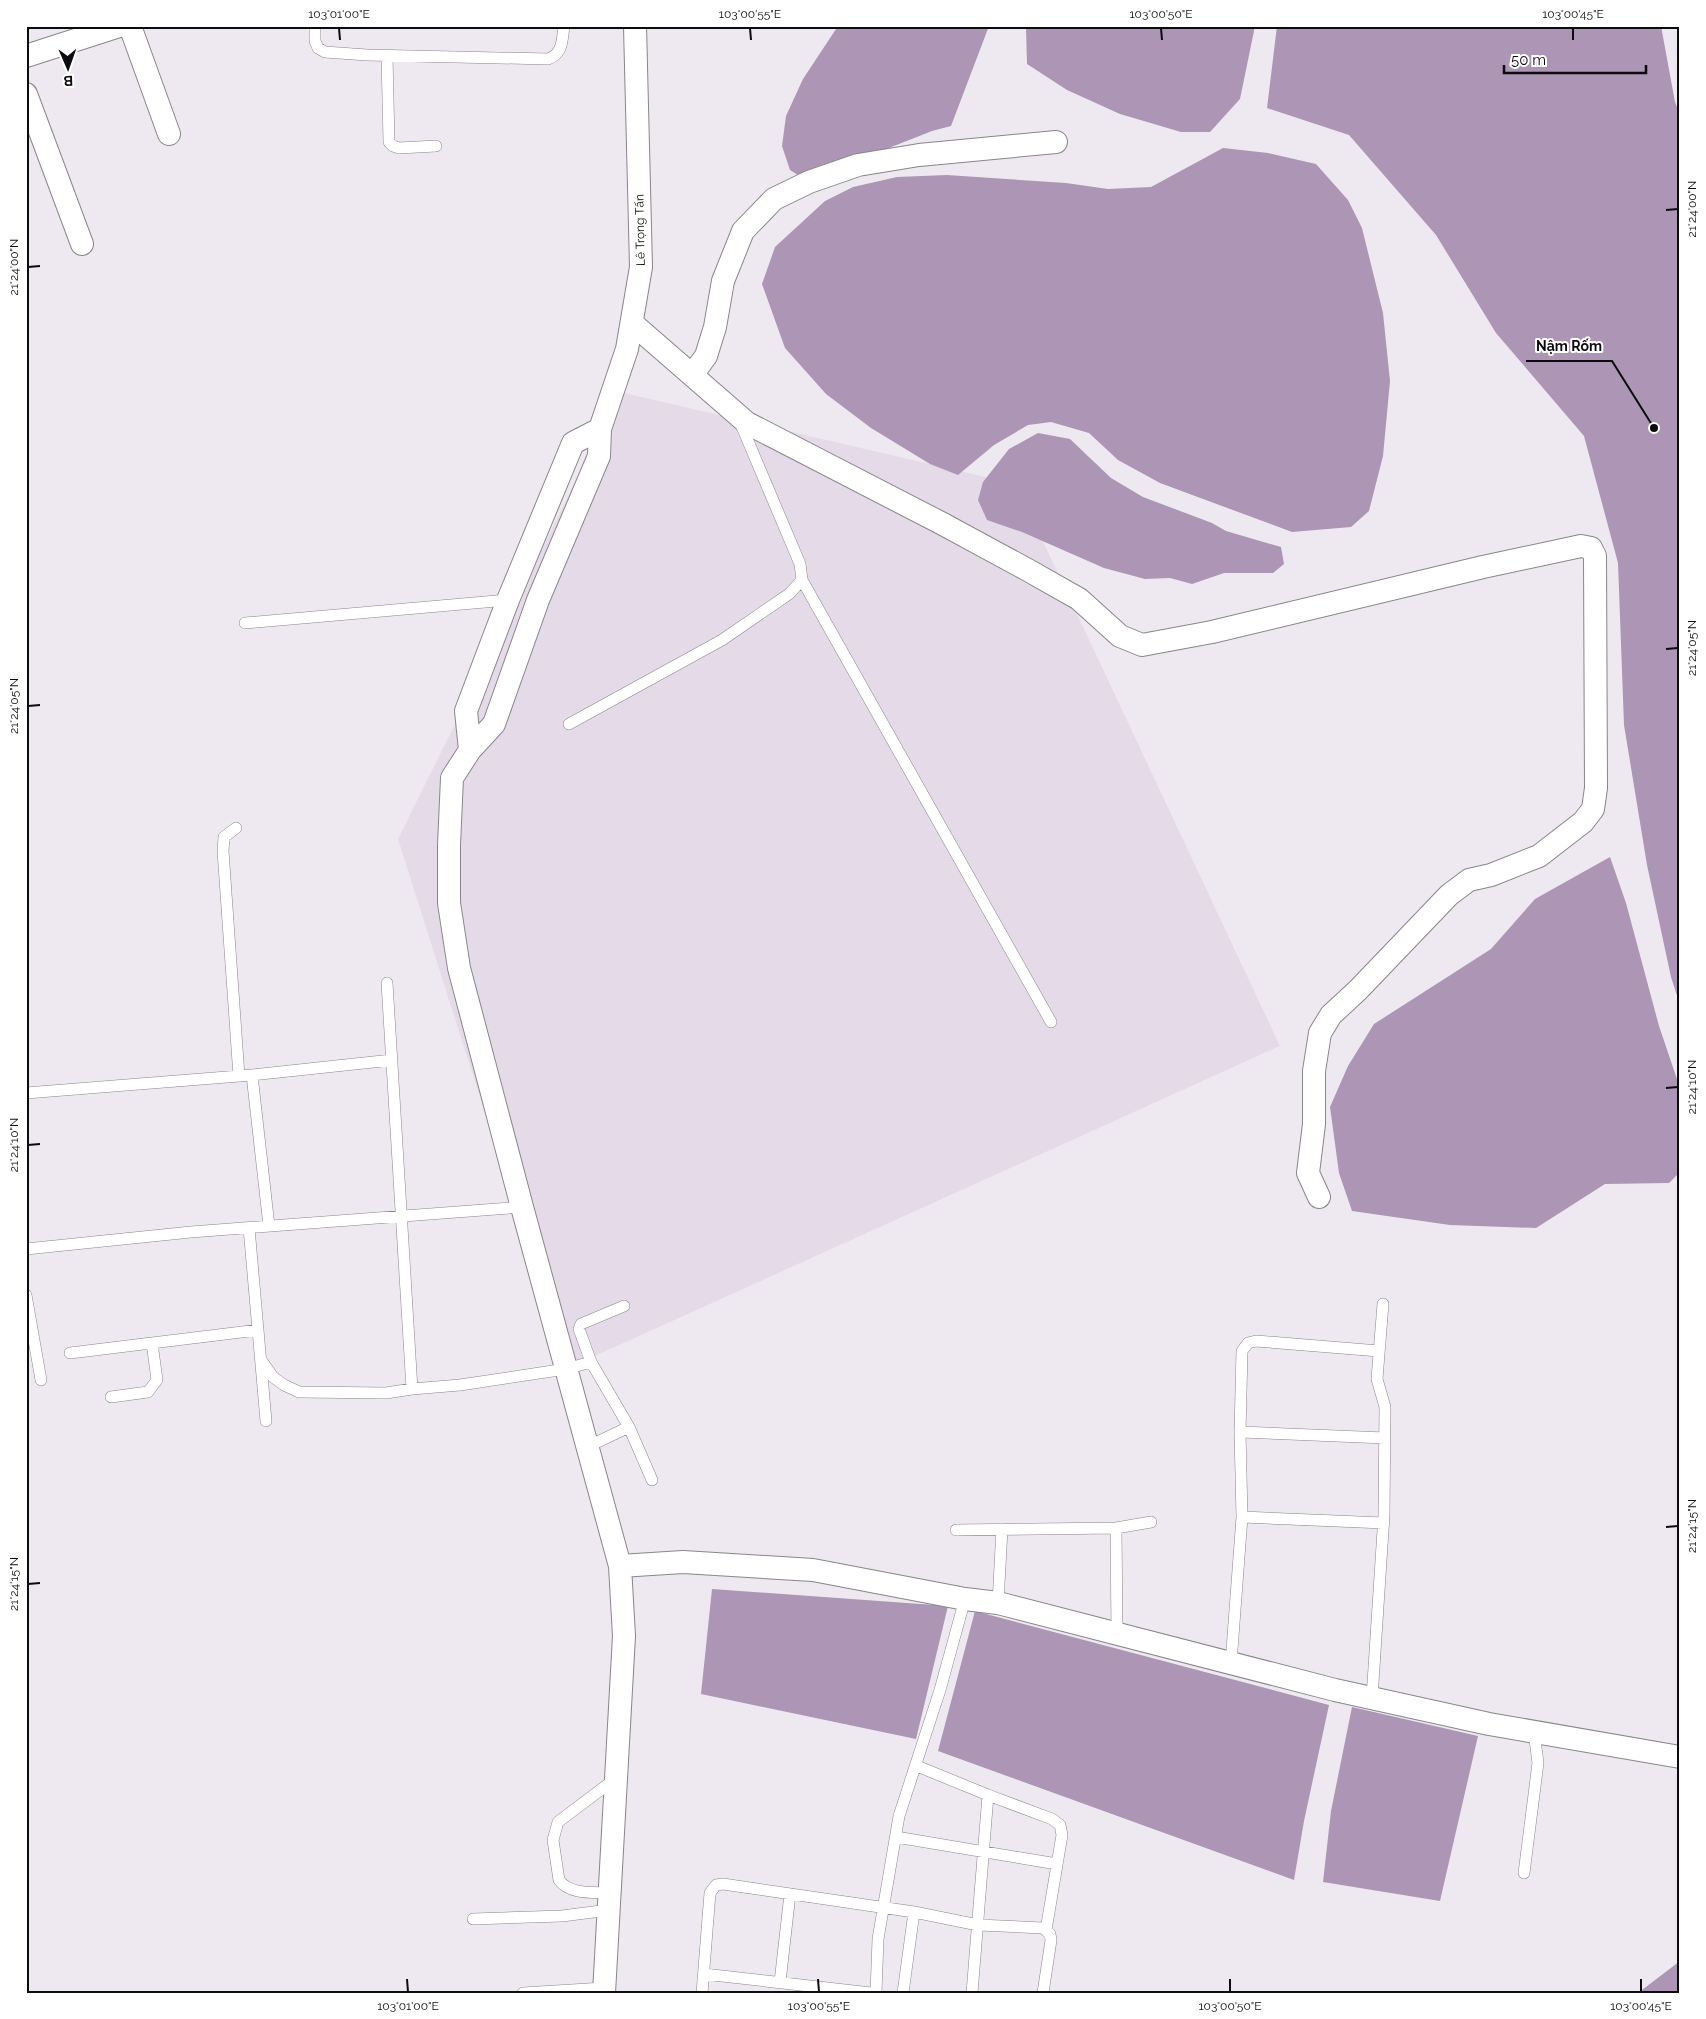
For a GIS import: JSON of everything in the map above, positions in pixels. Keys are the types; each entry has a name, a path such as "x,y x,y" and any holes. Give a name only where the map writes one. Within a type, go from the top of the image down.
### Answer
{"street":[{"path":"26,56 119,26"},
{"path":"130,26 169,134"},
{"name":"Lê Trọng Tấn","path":"604,1990 624,1636 620,1566 459,968 449,904 449,845 452,778 470,750 494,724 538,600 599,456 600,429 627,349 641,266 635,26"},
{"path":"26,94 82,244"},
{"path":"692,375 706,356 715,327 723,281 743,231 774,199 809,182 858,165 919,155 1056,142"},
{"path":"632,323 747,423 941,522 1026,568 1079,599 1120,636 1142,645 1212,632 1483,567 1581,546 1591,548 1596,556 1596,788 1592,809 1584,822 1539,856 1491,875 1470,880 1449,896 1358,990 1331,1015 1320,1033 1314,1072 1314,1124 1308,1174 1319,1197"},
{"path":"470,750 466,711 508,600 573,443 600,429"},
{"path":"620,1566 682,1562 813,1570 965,1599 998,1602 1372,1698 1489,1724 1680,1757"}],"lane":[{"path":"315,26 315,41 318,48 325,52 387,56 548,59 557,54 561,49 564,26"},
{"path":"387,56 389,142 399,148 436,146"},
{"path":"736,414 800,564 802,580 1051,1022"},
{"path":"569,724 722,640 789,594 802,580"},
{"path":"245,623 508,600"},
{"path":"236,828 224,837 223,851 239,1076"},
{"path":"387,983 412,1389"},
{"path":"26,1093 252,1075 392,1060"},
{"path":"252,1075 269,1226"},
{"path":"26,1249 269,1226 522,1207"},
{"path":"249,1228 266,1421"},
{"path":"26,1295 41,1380"},
{"path":"1372,1698 1384,1523 1386,1407 1377,1379 1383,1304"},
{"path":"624,1306 581,1324 579,1329 582,1342 591,1362 629,1427 652,1480"},
{"path":"70,1353 258,1330"},
{"path":"1231,1663 1242,1517 1240,1432 1242,1351 1248,1343 1256,1341 1379,1351"},
{"path":"111,1397 148,1392 157,1380 152,1342"},
{"path":"261,1360 273,1376 284,1385 299,1392 386,1393 412,1389 460,1386 566,1370 591,1362"},
{"path":"587,1447 629,1427"},
{"path":"1240,1432 1385,1438"},
{"path":"1242,1517 1384,1523"},
{"path":"956,1530 1116,1528 1151,1522"},
{"path":"1116,1528 1118,1633"},
{"path":"998,1602 1002,1529"},
{"path":"876,1993 878,1939 900,1816 917,1766 965,1599"},
{"path":"1524,1873 1538,1763 1534,1732"},
{"path":"917,1766 1057,1822 1062,1830 1046,1930 1051,1940 1043,1993"},
{"path":"609,1901 573,1890 562,1884 559,1880 553,1840 555,1830 561,1819 617,1778"},
{"path":"972,1993 988,1795"},
{"path":"896,1837 1057,1864"},
{"path":"702,1993 710,1893 713,1888 723,1884 914,1912 978,1925 1046,1930"},
{"path":"780,1982 790,1894"},
{"path":"473,1919 562,1916 609,1901"},
{"path":"904,1993 914,1912"},
{"path":"704,1974 871,1993"},
{"path":"523,1993 604,1990"}],"shaded area":[{"path":"838,26 989,26 951,126 932,131 866,157 801,177 790,170 782,146 786,116 803,79"},
{"path":"1026,26 1255,26 1240,99 1210,132 1181,132 1120,114 1067,90 1027,64"},
{"path":"1277,26 1661,26 1675,102 1680,114 1680,1005 1671,977 1647,865 1624,725 1618,563 1584,436 1496,333 1436,235 1349,135 1267,108"},
{"path":"1223,148 1268,153 1316,164 1348,200 1362,228 1383,313 1390,381 1383,456 1369,511 1351,527 1292,532 1160,483 1118,460 1089,433 1051,422 1028,425 994,445 958,475 930,464 871,428 826,394 785,348 762,284 775,247 825,201 853,187 897,177 947,175 1066,183 1108,189 1151,187"},
{"path":"620,392 1016,484 1280,1046 566,1369 398,839"},
{"path":"1038,433 1070,439 1111,478 1143,497 1212,523 1226,531 1281,547 1284,564 1273,573 1224,573 1192,584 1170,578 1145,579 1104,568 1022,532 987,520 978,500 983,482 1009,449"},
{"path":"1610,857 1626,903 1659,1026 1680,1088 1680,1172 1669,1183 1605,1184 1536,1228 1450,1225 1352,1211 1339,1173 1330,1107 1348,1066 1374,1024 1491,949 1535,899"},
{"path":"712,1589 948,1606 916,1739 701,1694"},
{"path":"975,1611 1329,1705 1304,1821 1294,1880 938,1751"},
{"path":"1352,1707 1478,1736 1440,1901 1323,1882 1331,1811"},
{"path":"1680,1961 1680,1993 1638,1993"}],"place":[{"name":"Nậm Rốm","path":"1654,428"}]}
